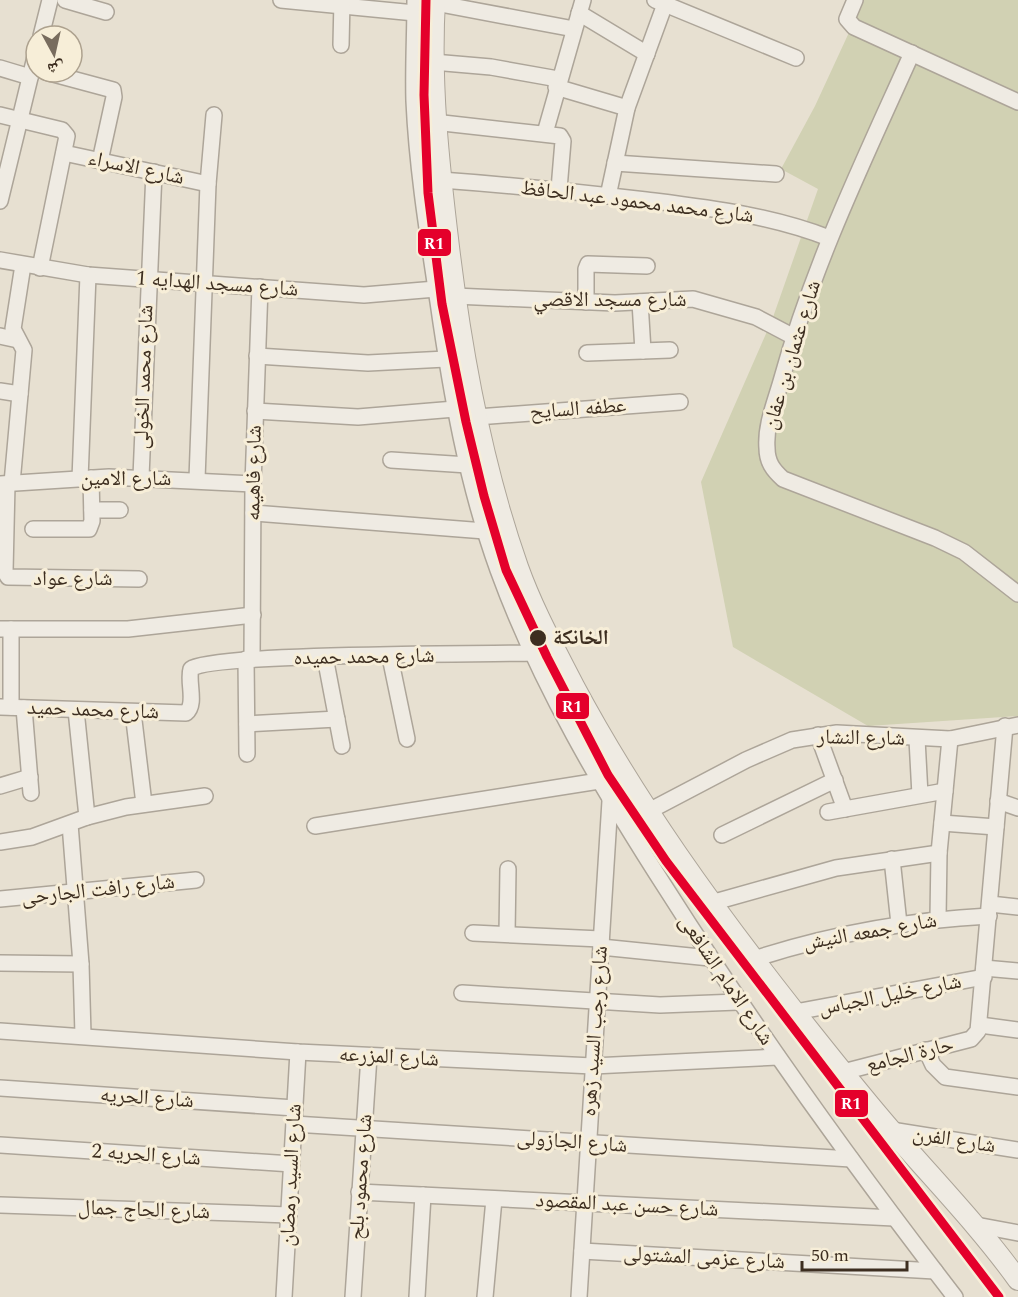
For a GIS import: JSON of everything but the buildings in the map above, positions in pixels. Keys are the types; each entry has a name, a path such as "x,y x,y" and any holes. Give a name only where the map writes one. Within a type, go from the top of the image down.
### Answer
{"street":[{"path":"44,24 50,0"},
{"path":"65,0 106,12"},
{"path":"281,0 415,7"},
{"path":"855,0 847,14 849,24 1018,102"},
{"path":"574,29 435,1 434,122 455,296 477,417 504,525 536,612 581,698 647,812 711,903 795,1012 891,1130 976,1225 1018,1280"},
{"path":"608,196 627,108 647,54 660,2 796,58"},
{"path":"341,45 342,3"},
{"name":"شارع الامام الشافعى","path":"415,7 414,103 417,144 446,359 455,409 485,531 507,593 534,653 610,801 738,1002 894,1218 955,1297"},
{"path":"544,133 581,7 647,54"},
{"name":"شارع عثمان بن عفان","path":"912,53 829,238 794,337 767,434 768,458 773,471 783,479 935,538 964,552 1018,594"},
{"path":"433,62 490,67 557,83 627,108"},
{"path":"0,68 24,68"},
{"path":"84,82 113,90 114,97 100,161"},
{"path":"0,201 18,120 30,84"},
{"name":"شارع الاسراء","path":"0,115 62,130 65,146 100,161 208,184"},
{"path":"197,479 208,184 214,115"},
{"path":"434,122 560,136 562,141 559,189"},
{"path":"40,268 49,215 65,146"},
{"path":"615,163 776,174"},
{"name":"شارع محمد الخولى","path":"141,477 154,172"},
{"name":"شارع محمد محمود عبد الحافظ","path":"441,180 559,189 735,212 787,224 829,238"},
{"name":"شارع مسجد الهدايه 1","path":"0,260 88,275 364,295 436,289"},
{"path":"585,302 588,264 647,266"},
{"path":"7,484 24,350 13,329 23,265"},
{"path":"33,529 89,529 92,510 86,478 88,275"},
{"name":"شارع فاهيمه","path":"247,754 249,659 253,615 253,484 260,287"},
{"name":"شارع مسجد الاقصي","path":"455,296 585,302 693,299 756,317 794,337"},
{"path":"640,302 643,351"},
{"path":"0,336 18,340"},
{"path":"587,353 670,350"},
{"path":"257,356 368,363 446,359"},
{"path":"0,391 20,394"},
{"name":"عطفه السايح","path":"477,417 680,402"},
{"path":"255,411 358,417 455,409"},
{"path":"391,460 468,465"},
{"name":"شارع الامين","path":"7,484 86,478 141,477 253,484"},
{"name":"شارع عواد","path":"7,484 5,572 8,577 139,579"},
{"path":"92,510 120,510"},
{"path":"253,513 485,531"},
{"path":"0,786 30,785 12,707 5,629 128,629 253,615"},
{"name":"شارع محمد حميده","path":"186,713 191,707 190,674 195,665 249,659 534,653"},
{"path":"326,657 342,746"},
{"path":"390,657 407,739"},
{"name":"شارع محمد حميد","path":"12,707 186,713"},
{"path":"76,710 87,817"},
{"path":"132,712 144,804"},
{"path":"247,724 337,719"},
{"path":"1011,725 998,801 978,1030 1018,1030"},
{"name":"شارع النشار","path":"647,812 770,748 792,740 818,735 869,734 917,739 950,739 1011,725"},
{"path":"818,735 845,809"},
{"path":"917,739 920,795"},
{"path":"938,918 939,853 950,739"},
{"path":"722,835 834,780"},
{"path":"315,826 599,781"},
{"path":"828,812 945,791"},
{"path":"0,842 32,837 87,817 144,804 205,795"},
{"name":"شارع رجب السيد زهره","path":"579,1297 610,801"},
{"path":"998,801 1018,808"},
{"path":"942,823 996,827"},
{"path":"70,824 77,892 83,1035"},
{"path":"711,903 836,868 939,853"},
{"path":"892,859 899,924"},
{"path":"507,934 508,869"},
{"name":"شارع رافت الجارحى","path":"0,899 196,880"},
{"name":"شارع جمعه النيش","path":"754,959 833,936 1018,907"},
{"path":"473,933 601,943 710,958"},
{"path":"0,963 81,964"},
{"name":"شارع خليل الجباس","path":"795,1012 984,972 1018,971"},
{"path":"462,993 660,1005 738,1002"},
{"name":"حارة الجامع","path":"843,1071 926,1050 978,1030"},
{"name":"شارع المزرعه","path":"0,1031 83,1035 298,1052 593,1066 778,1058"},
{"path":"926,1050 933,1065 945,1077 1018,1087"},
{"name":"شارع السيد رمضان","path":"284,1297 298,1052"},
{"name":"شارع محمود بلح","path":"353,1297 369,1056"},
{"name":"شارع الحريه","path":"0,1088 295,1108"},
{"name":"شارع الجازولى","path":"294,1124 851,1159"},
{"name":"شارع الفرن","path":"891,1130 1018,1150"},
{"name":"شارع الحريه 2","path":"0,1145 292,1164"},
{"name":"شارع حسن عبد المقصود","path":"359,1192 894,1218"},
{"path":"417,1297 423,1195"},
{"path":"485,1297 494,1199"},
{"name":"شارع الحاج جمال","path":"0,1205 289,1215"},
{"path":"976,1225 1018,1233"},
{"name":"شارع عزمى المشتولى","path":"582,1251 935,1271"}],"green space":[{"path":"864,0 1018,0 1018,716 868,726 733,647 701,482 772,320 818,189 781,169 815,106"}],"transit line":[{"name":"R1","path":"426,0 424,95 428,193 442,304 466,422 484,496 506,570 547,657 608,775 666,861 999,1297"}],"place":[{"name":"الخانكة","path":"538,638"}]}
